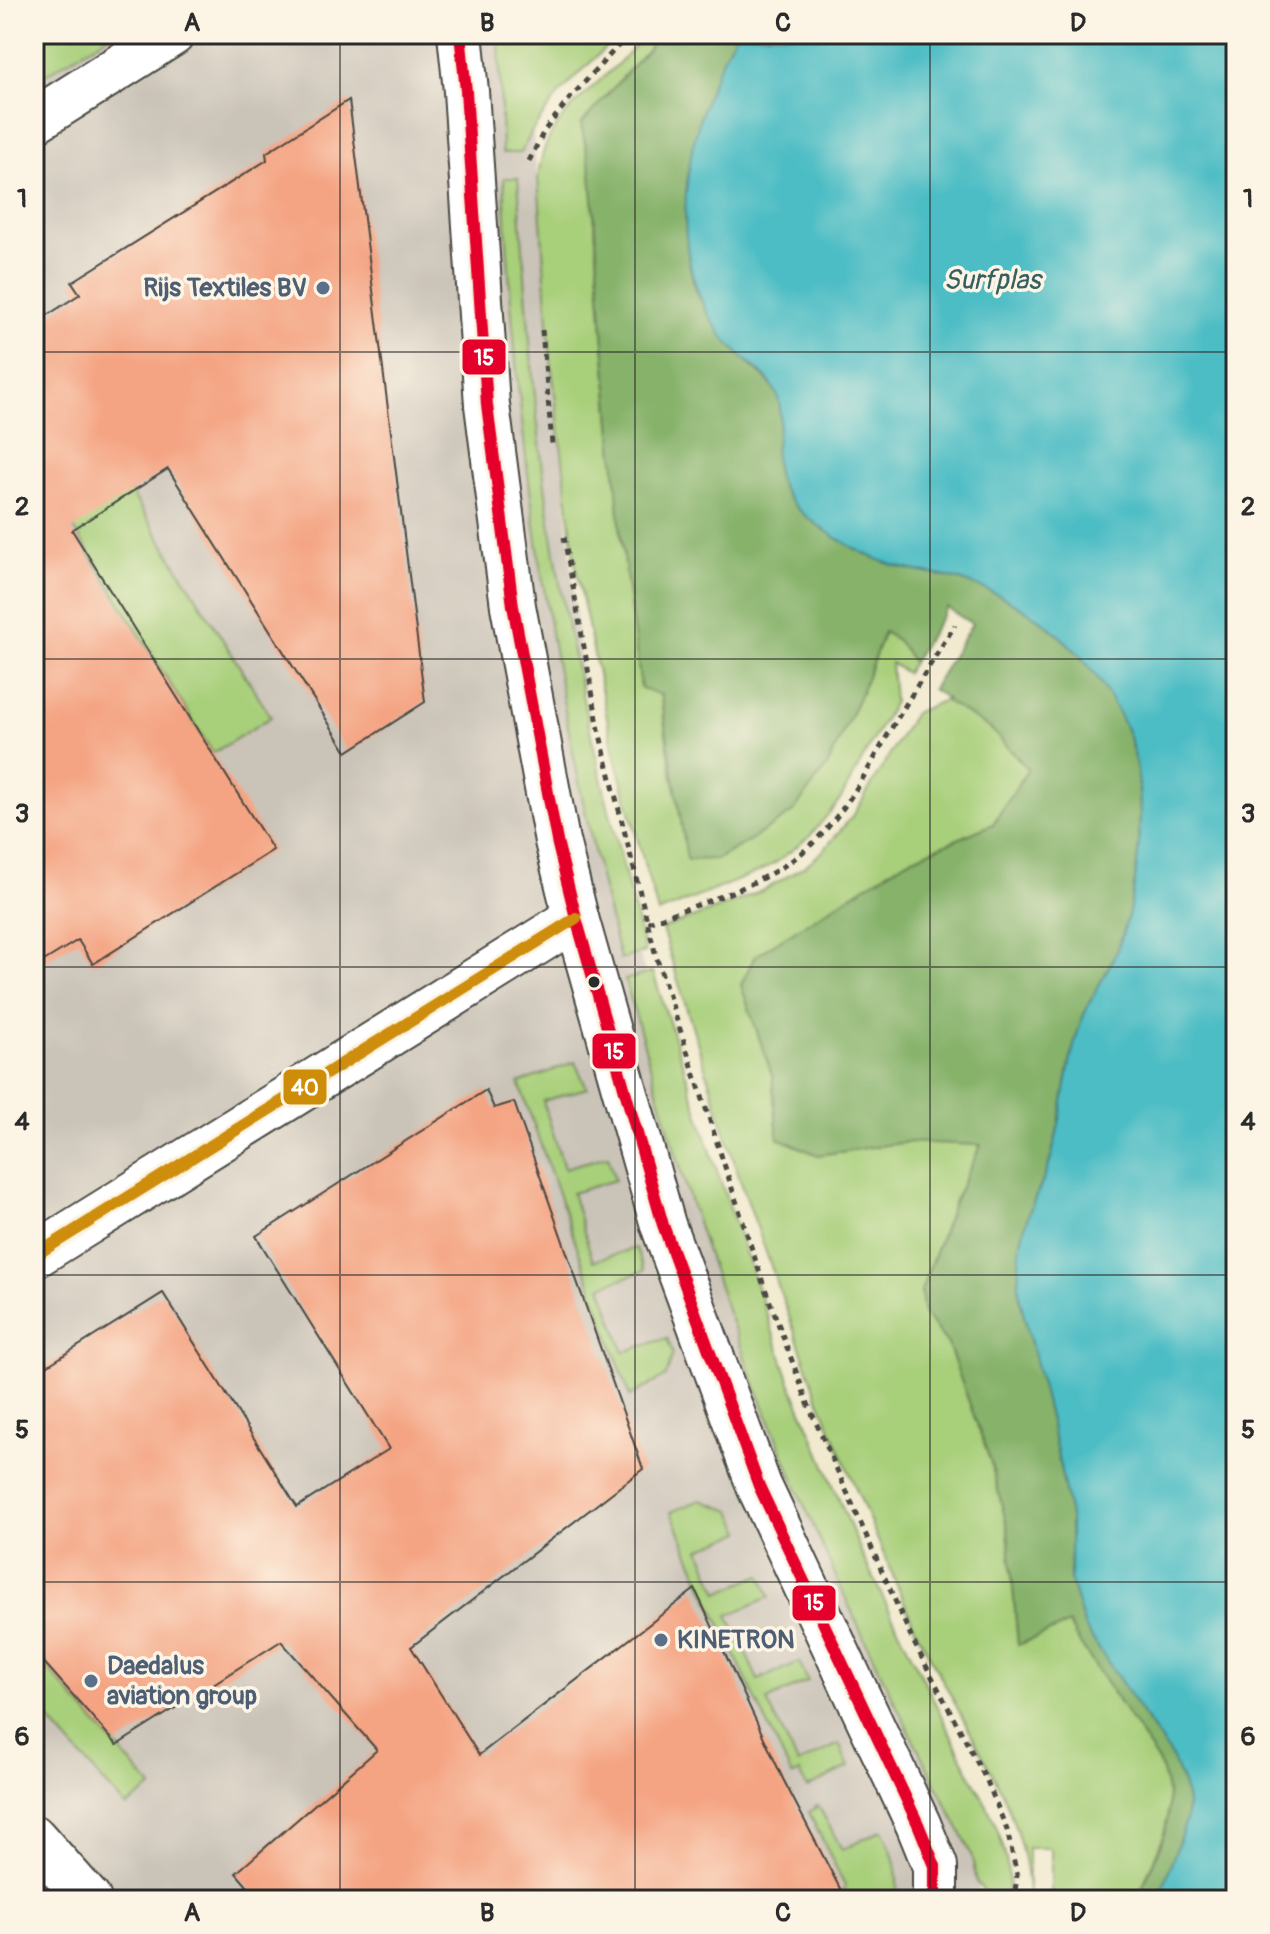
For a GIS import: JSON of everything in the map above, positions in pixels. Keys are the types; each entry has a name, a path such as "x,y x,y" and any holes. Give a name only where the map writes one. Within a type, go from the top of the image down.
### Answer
{"street":[{"path":"34,121 172,34"},
{"path":"460,34 487,405 513,606 557,841 576,918 663,1225 759,1486 935,1866 935,1900"},
{"path":"34,1256 576,918"},
{"path":"34,1838 89,1900"}],"path":[{"path":"527,165 544,131 629,34"},
{"path":"540,317 553,454"},
{"path":"563,531 600,735 656,956 773,1311 816,1422 912,1639 987,1781 1007,1830 1017,1875 1014,1900"},
{"path":"648,922 762,878 796,857 820,836 846,804 955,625"}],"shaded area":[{"path":"100,34 524,34 592,795 787,1450 984,1848 977,1900 34,1900 34,76"}],"green space":[{"path":"34,34 111,34 34,82"},
{"path":"499,34 619,34 559,94 532,131 521,153 502,153"},
{"path":"644,34 656,34 648,49 581,124 591,172 621,535 641,687 660,694 673,781 718,859 793,812 860,695 884,632 897,640 913,662 906,673 891,663 894,702 840,800 810,836 777,862 758,872 658,913 616,761 575,562 550,351 538,177 545,147 564,117"},
{"path":"656,34 736,34 713,83 697,134 688,186 688,257 704,306 740,355 768,381 776,393 781,410 776,465 788,497 815,523 864,553 904,568 963,581 1014,603 1038,618 1079,654 1096,676 1124,724 1132,748 1140,804 1133,891 1120,942 1084,1014 1075,1042 1058,1132 1022,1237 1019,1278 1020,1299 1070,1516 1070,1578 1085,1628 1172,1758 1184,1786 1186,1820 1159,1900 1137,1900 1159,1848 1168,1815 1168,1797 1157,1759 1069,1624 1018,1645 1008,1529 991,1463 948,1344 924,1314 921,1291 953,1204 981,1145 907,1142 818,1155 778,1138 772,1075 741,985 755,956 904,862 993,824 1028,769 991,729 932,689 972,624 947,608 913,662 897,640 884,632 828,765 793,812 717,859 687,860 661,695 641,688 621,535 591,172 581,124 648,49"},
{"path":"504,178 518,178 537,421 549,518 566,615 597,760 645,952 620,959 576,766 541,572 517,375"},
{"path":"35,338 271,717 213,753 67,517"},
{"path":"944,700 991,729 1028,769 993,824 904,862 755,956 741,985 772,1075 778,1138 818,1155 907,1142 981,1145 953,1204 921,1291 924,1314 948,1344 991,1463 1008,1529 1018,1645 1069,1624 1157,1759 1167,1784 1170,1800 1165,1832 1137,1900 1049,1900 1028,1900 1021,1845 1002,1792 915,1628 820,1403 739,1177 662,929 766,889 823,851 855,813 914,713","holes":["1028,1848 1049,1848 1051,1899 1028,1899"]},
{"path":"653,972 790,1382 864,1559 989,1809 1008,1869 1007,1900 992,1900 977,1883 965,1840 859,1627 764,1407 686,1189 625,980"},
{"path":"575,1062 587,1088 543,1101 564,1168 608,1156 615,1180 572,1193 593,1261 636,1248 644,1271 601,1286 624,1352 667,1338 673,1354 666,1376 630,1396 519,1083"},
{"path":"700,1500 732,1511 742,1532 700,1549 718,1593 761,1575 770,1597 728,1615 758,1680 799,1662 808,1681 767,1701 798,1764 839,1744 849,1767 807,1788 800,1772 792,1776 671,1512"},
{"path":"34,1653 152,1787 126,1807 34,1703"},
{"path":"818,1805 842,1850 882,1830 895,1864 897,1900 830,1900 846,1888 809,1812"}],"water":[{"name":"Surfplas","path":"736,34 1236,34 1236,1900 1159,1900 1186,1820 1184,1786 1172,1758 1085,1628 1070,1578 1070,1516 1020,1299 1022,1237 1053,1150 1075,1042 1084,1014 1116,953 1132,898 1139,848 1140,798 1132,747 1123,722 1085,662 1069,644 1030,613 986,590 955,579 896,566 854,548 804,515 782,487 775,452 780,416 776,393 765,377 732,347 714,324 696,286 688,251 685,213 695,137 706,100"}],"building":[{"path":"349,100 425,702 347,752 168,469 72,530 273,850 93,964 78,940 34,967 34,324 80,294 72,282 267,160 266,153"},
{"path":"486,1090 494,1108 514,1102 643,1469 411,1647 479,1755 695,1589 783,1779 846,1900 259,1900 236,1873 377,1750 281,1641 117,1745 34,1651 34,1374 163,1293 297,1507 389,1449 256,1236"}],"transit line":[{"name":"15","path":"460,34 487,405 513,606 557,841 576,918 663,1225 759,1486 935,1866 935,1900"},
{"name":"40","path":"34,1256 576,918"}],"place":[{"name":"Rijs Textiles BV","path":"323,288"},
{"name":"KINETRON","path":"661,1640"},
{"name":"Daedalus aviation group","path":"91,1681"}]}
